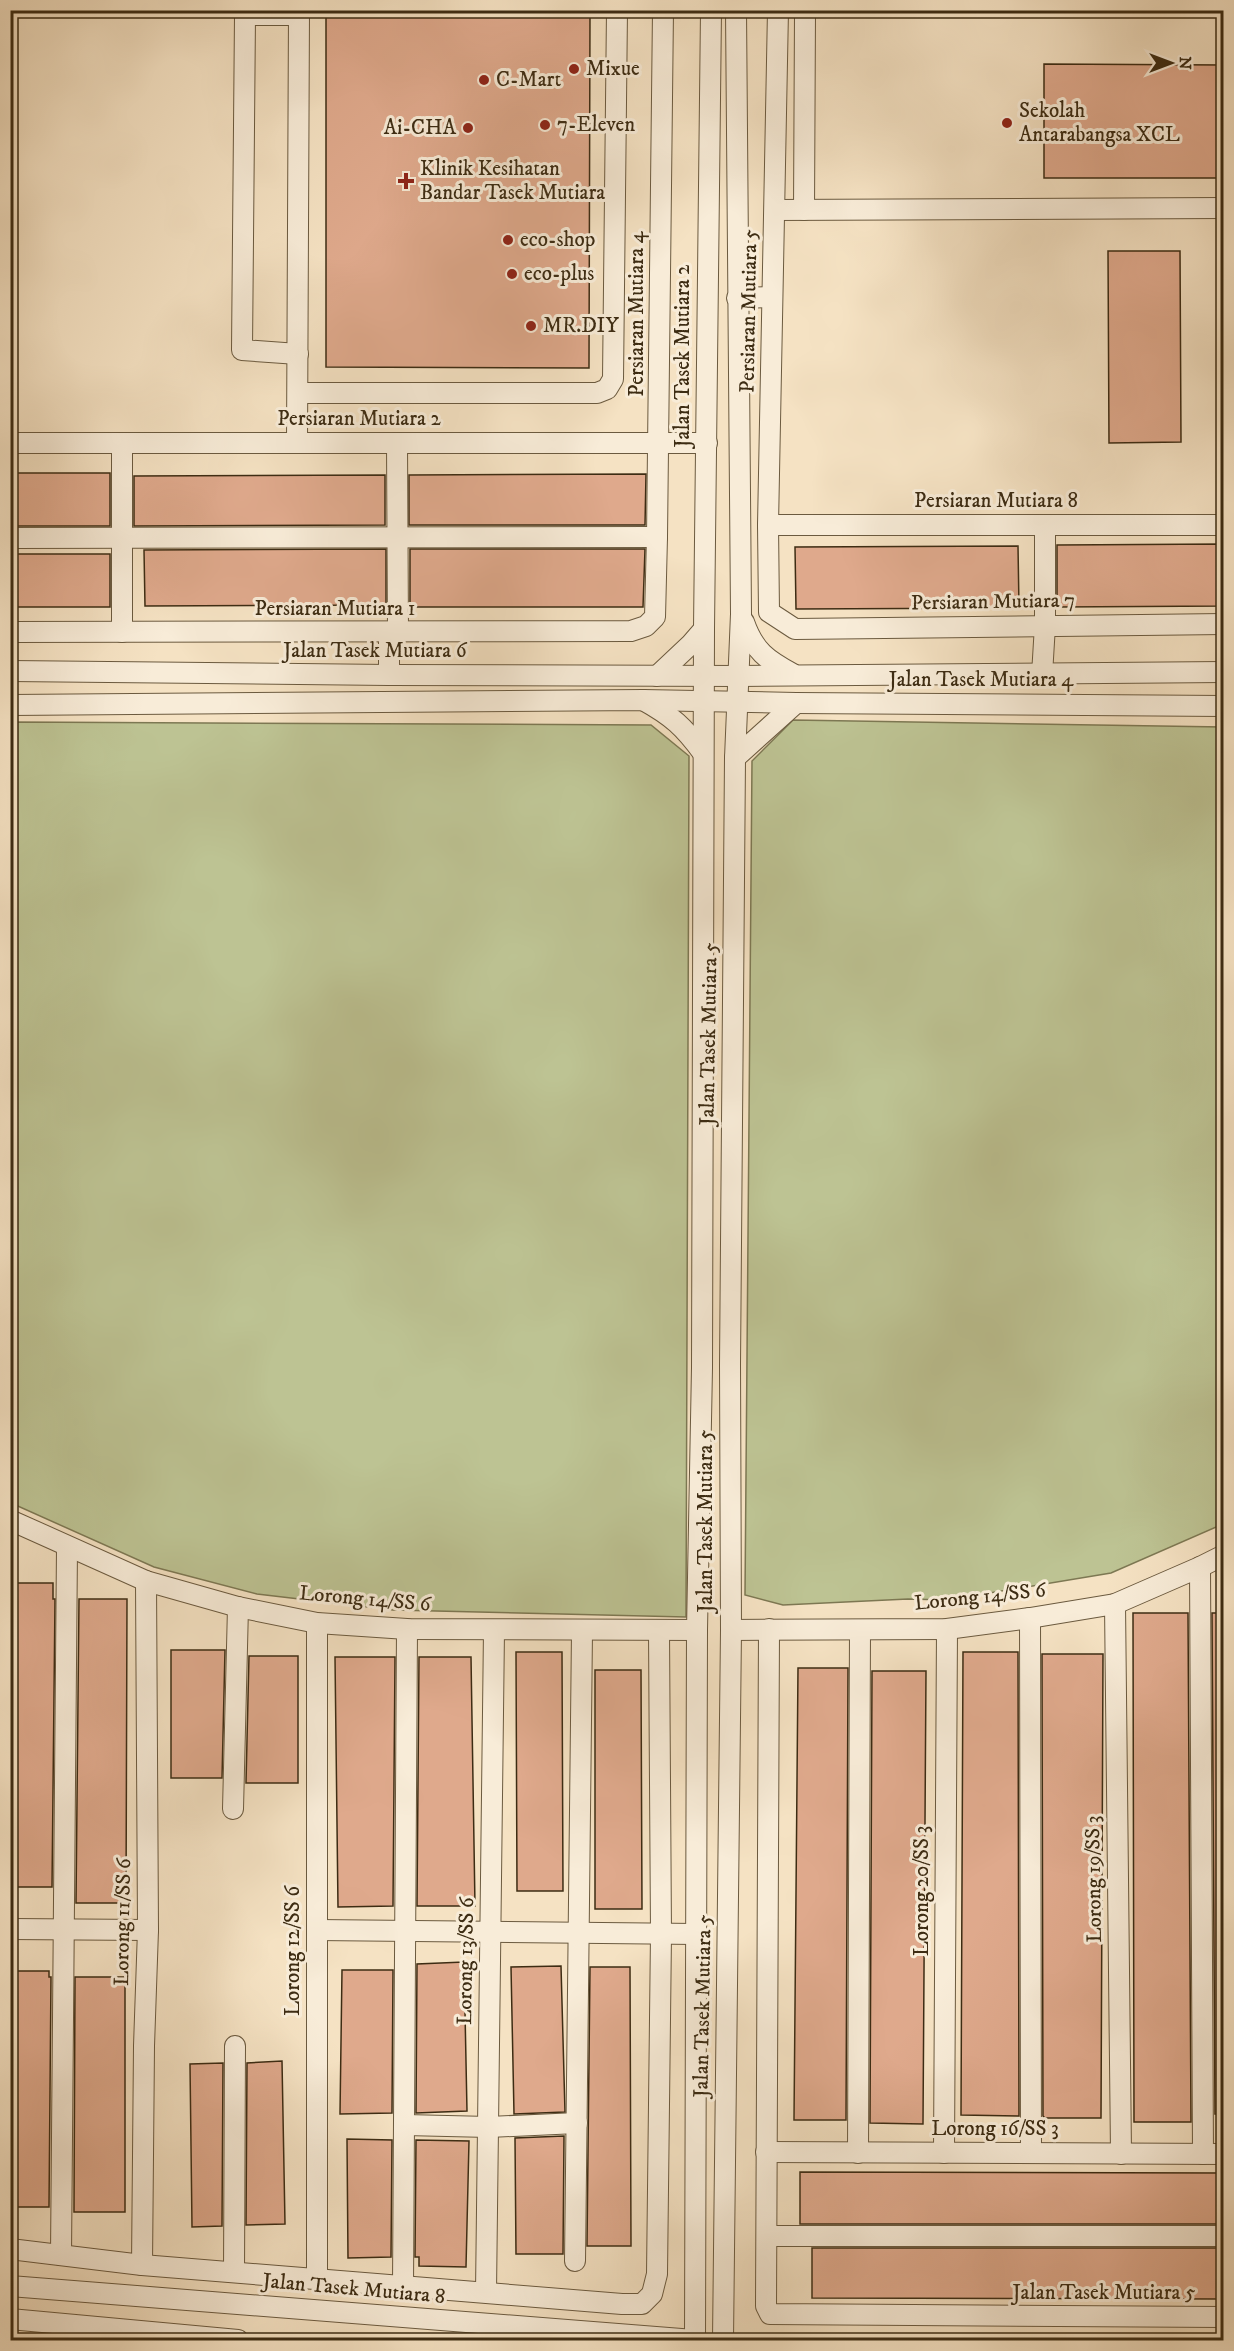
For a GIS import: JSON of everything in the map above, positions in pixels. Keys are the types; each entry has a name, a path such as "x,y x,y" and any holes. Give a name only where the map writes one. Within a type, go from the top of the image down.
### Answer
{"street":[{"path":"298,393 597,393 607,388 613,379 616,10"},
{"name":"Persiaran Mutiara 4","path":"655,617 660,443 663,10"},
{"name":"Jalan Tasek Mutiara 2","path":"705,701 711,10"},
{"path":"10,705 738,701 741,614 735,10"},
{"name":"Persiaran Mutiara 5","path":"769,612 768,525 778,10"},
{"path":"297,443 298,393 299,13 245,15 243,350 298,354"},
{"path":"804,210 806,13"},
{"path":"711,40 735,39"},
{"path":"775,210 1224,208"},
{"path":"737,298 772,297"},
{"name":"Persiaran Mutiara 2","path":"10,443 708,443"},
{"path":"122,443 122,632"},
{"path":"389,675 394,633 398,537 397,443"},
{"name":"Persiaran Mutiara 8","path":"768,525 1224,525"},
{"path":"1042,675 1045,624 1045,525"},
{"path":"10,538 657,537"},
{"name":"Persiaran Mutiara 7","path":"769,612 795,629 1045,624 1224,624"},
{"path":"741,614 750,639 761,653 793,674"},
{"name":"Persiaran Mutiara 1","path":"10,632 631,631 646,626 655,617"},
{"path":"657,676 704,629"},
{"name":"Jalan Tasek Mutiara 6","path":"10,671 740,676"},
{"path":"116,705 117,672"},
{"name":"Jalan Tasek Mutiara 4","path":"740,676 1224,672"},
{"path":"643,700 664,712 684,728 703,753"},
{"name":"Jalan Tasek Mutiara 5","path":"694,2340 694,1934 702,1368 705,701"},
{"name":"Jalan Tasek Mutiara 4","path":"738,701 1224,705"},
{"name":"Jalan Tasek Mutiara 5","path":"723,2340 731,1630 730,1365 735,758 738,701"},
{"path":"735,758 796,703"},
{"path":"702,1368 730,1365"},
{"name":"Lorong 14/SS 6","path":"10,1520 146,1581 238,1607 317,1623 407,1629 697,1630"},
{"path":"61,2255 67,1547"},
{"name":"Lorong 14/SS 6","path":"731,1630 947,1629 1030,1618 1115,1604 1224,1555"},
{"path":"1200,1567 1203,2154"},
{"name":"Lorong 11/SS 6","path":"142,2265 144,2046 148,1930 146,1581"},
{"name":"Lorong 19/SS 3","path":"1115,1604 1121,2154"},
{"path":"233,1809 238,1607"},
{"path":"1030,1618 1031,2153"},
{"name":"Lorong 12/SS 6","path":"317,1623 317,2278"},
{"path":"403,2286 407,1629"},
{"name":"Jalan Tasek Mutiara 5","path":"769,1629 766,2306 770,2314 1224,2317"},
{"name":"Lorong 20/SS 3","path":"945,2153 947,1629"},
{"name":"Lorong 13/SS 6","path":"486,2292 494,1630"},
{"path":"858,2153 860,1630"},
{"path":"575,2261 582,1631"},
{"name":"Jalan Tasek Mutiara 5","path":"486,2292 622,2304 642,2304 652,2294 657,2274 666,1934 659,1631"},
{"path":"10,1929 148,1930"},
{"path":"317,1930 694,1934"},
{"path":"234,2272 235,2046"},
{"path":"405,2126 489,2127 577,2123"},
{"name":"Lorong 16/SS 3","path":"766,2152 1224,2154"},
{"path":"767,2236 1224,2236"},
{"name":"Jalan Tasek Mutiara 8","path":"10,2249 142,2265 486,2292"},
{"name":"Jalan Tasek Mutiara 8","path":"10,2286 694,2340"},
{"path":"10,2319 238,2340"}],"green space":[{"path":"793,720 1223,727 1223,1524 1111,1573 947,1600 908,1599 783,1605 745,1595 752,761"},
{"path":"11,722 651,725 689,756 686,1617 393,1610 257,1594 154,1567 11,1503"}],"building":[{"path":"326,10 590,10 589,368 326,367"},
{"path":"1044,64 1224,65 1224,178 1044,178"},
{"path":"1108,251 1180,251 1181,442 1109,443"},
{"path":"10,473 110,473 110,526 10,526"},
{"path":"646,474 645,525 409,525 409,475"},
{"path":"385,475 385,525 134,526 134,476"},
{"path":"1224,544 1224,606 1057,607 1057,545"},
{"path":"1018,546 1019,608 796,609 795,547"},
{"path":"386,549 386,605 145,606 144,550"},
{"path":"410,549 645,549 643,607 410,607"},
{"path":"10,554 110,554 110,607 10,607"},
{"path":"10,1583 53,1583 53,1599 55,1599 52,1887 10,1887"},
{"path":"79,1599 127,1599 126,1903 76,1903"},
{"path":"1133,1613 1188,1613 1191,2122 1134,2122"},
{"path":"1212,1613 1224,1613 1224,2114 1215,2114"},
{"path":"171,1650 225,1650 222,1778 171,1778"},
{"path":"516,1652 562,1652 563,1891 517,1891"},
{"path":"963,1652 1018,1652 1019,2116 961,2115"},
{"path":"1042,1654 1103,1654 1101,2118 1045,2118 1043,2116"},
{"path":"249,1656 298,1656 298,1783 246,1783"},
{"path":"335,1657 395,1657 393,1906 338,1907"},
{"path":"419,1657 471,1657 475,1906 417,1906"},
{"path":"798,1668 848,1668 846,2120 794,2120"},
{"path":"595,1670 641,1670 642,1909 595,1909"},
{"path":"872,1671 926,1671 923,2124 870,2123"},
{"path":"464,1962 467,2111 416,2113 417,1964"},
{"path":"561,1966 565,2112 514,2114 511,1967"},
{"path":"590,1967 630,1967 631,2246 587,2246"},
{"path":"342,1970 393,1970 392,2113 340,2114"},
{"path":"10,1971 49,1971 49,1977 51,1977 49,2207 10,2207"},
{"path":"75,1977 125,1977 125,2212 74,2212"},
{"path":"282,2061 285,2224 246,2225 247,2063"},
{"path":"223,2063 222,2226 192,2227 190,2064"},
{"path":"564,2136 563,2254 516,2254 515,2138"},
{"path":"347,2139 392,2140 391,2257 348,2258"},
{"path":"416,2140 469,2141 466,2267 419,2266 419,2257 415,2257"},
{"path":"800,2172 1224,2173 1224,2224 800,2224"},
{"path":"812,2248 1224,2248 1224,2299 812,2298"}],"place":[{"name":"Mixue","path":"574,69"},
{"name":"C-Mart","path":"484,80"},
{"name":"Sekolah Antarabangsa XCL","path":"1007,123"},
{"name":"7-Eleven","path":"545,125"},
{"name":"Ai-CHA","path":"468,128"},
{"name":"Klinik Kesihatan Bandar Tasek Mutiara","path":"406,181"},
{"name":"eco-shop","path":"508,240"},
{"name":"eco-plus","path":"512,274"},
{"name":"MR.DIY","path":"531,326"}]}
